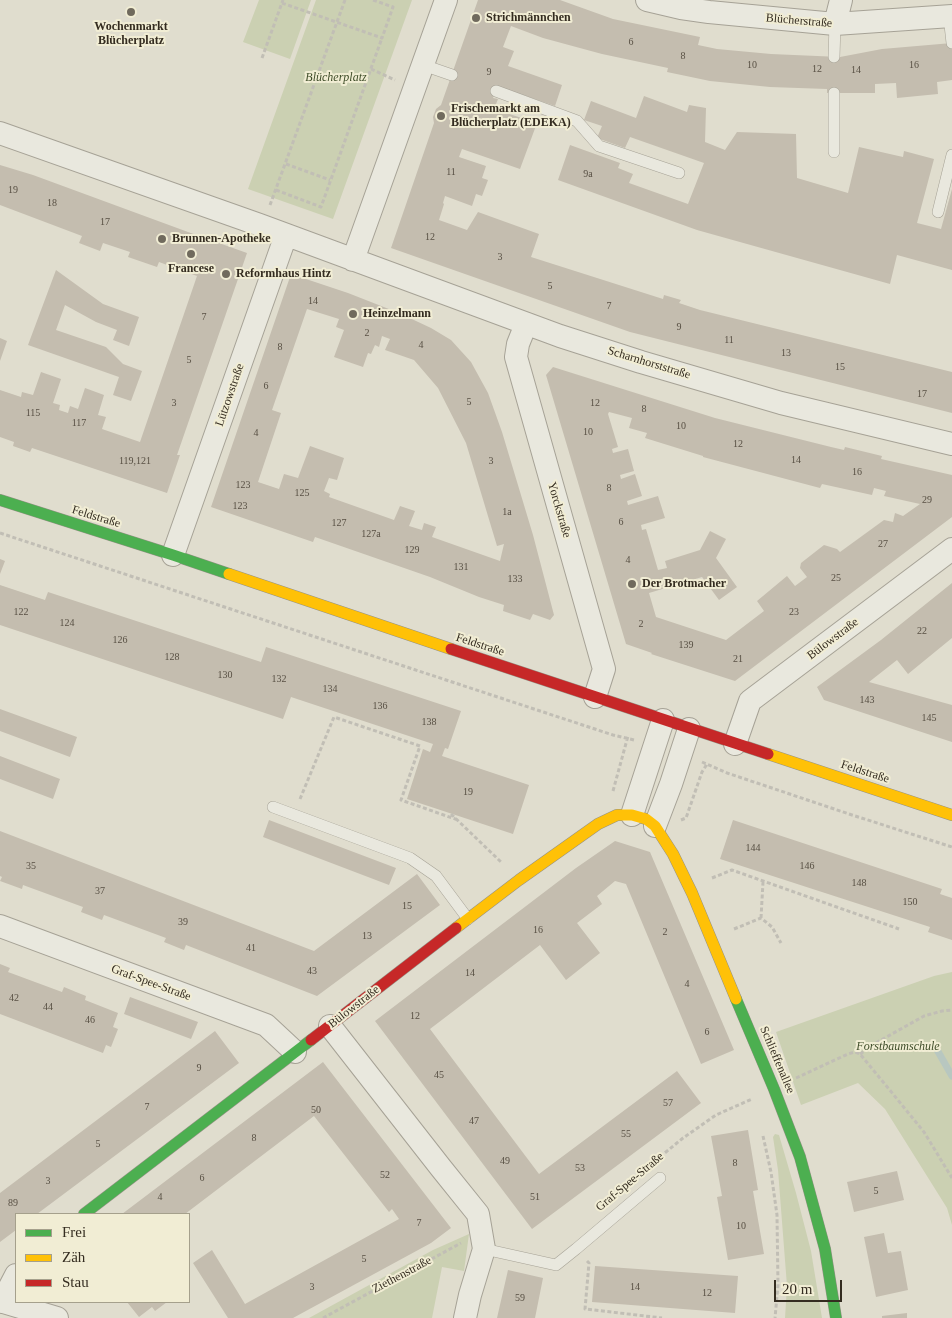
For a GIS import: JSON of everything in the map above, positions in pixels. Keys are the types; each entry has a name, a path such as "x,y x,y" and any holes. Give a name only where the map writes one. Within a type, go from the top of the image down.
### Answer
{"street":[{"path":"0,133 353,260 446,0"},
{"name":"Blücherstraße","path":"647,0 680,8 709,12 834,24 950,16"},
{"path":"834,24 841,0"},
{"name":"Lützowstraße","path":"173,555 286,235"},
{"name":"Scharnhorststraße","path":"353,260 526,324 641,362 781,402 952,444"},
{"name":"Yorckstraße","path":"526,324 518,344 516,357 604,669 595,697"},
{"name":"Feldstraße","path":"0,500 173,555 360,620 952,815"},
{"name":"Bülowstraße","path":"735,744 750,701 952,549"},
{"path":"663,720 632,815 646,819 655,826 689,729"},
{"name":"Bülowstraße","path":"85,1213 520,880 598,824 617,815 632,815"},
{"name":"Schlieffenallee","path":"655,826 673,854 711,938 774,1089 800,1158 826,1250 836,1318"},
{"name":"Graf-Spee-Straße","path":"0,926 266,1025 295,1052"},
{"path":"330,1026 478,1214 483,1241 465,1318"},
{"path":"15,1277 1,1302 57,1318"}],"lane":[{"path":"950,16 952,43"},
{"path":"834,24 834,57"},
{"path":"423,65 452,75"},
{"path":"496,91 577,121 599,146 679,174"},
{"path":"834,92 834,152"},
{"path":"938,212 952,155"},
{"path":"273,807 410,858 436,876 468,920"},
{"path":"483,1241 556,1265 660,1178"}],"path":[{"path":"273,198 345,0"},
{"path":"276,190 321,207 393,7 374,0"},
{"path":"262,58 283,1 382,38"},
{"path":"371,70 385,76"},
{"path":"286,164 330,180"},
{"path":"0,533 613,735 654,746"},
{"path":"293,815 334,717 420,746 401,800 458,820"},
{"path":"611,797 627,738"},
{"path":"680,754 757,783 952,847"},
{"path":"686,818 702,772 707,764"},
{"path":"451,814 520,880"},
{"path":"721,874 732,870 900,930"},
{"path":"761,918 763,881"},
{"path":"711,938 761,918"},
{"path":"761,918 772,927 781,943"},
{"path":"952,1010 924,1016 860,1054 924,1132 952,1178"},
{"name":"Graf-Spee-Straße","path":"652,1163 683,1138 716,1116 848,1054 855,1052 860,1054"},
{"path":"763,1135 771,1172 777,1215 778,1285 775,1318"},
{"name":"Ziethenstraße","path":"322,1318 437,1257 474,1235 483,1241"},
{"path":"576,1249 589,1263 585,1309 662,1318"}],"green space":[{"path":"259,0 311,0 290,59 243,42"},
{"name":"Blücherplatz","path":"316,0 412,0 333,219 248,189"},
{"name":"Forstbaumschule","path":"952,972 952,1225 947,1208 885,1109 858,1083 801,1105 776,1032 934,976"},
{"path":"775,1134 779,1135 811,1251 822,1318 785,1318 787,1286 778,1170 773,1137"},
{"path":"469,1234 464,1271 442,1267 432,1318 309,1318 433,1250"}],"building":[{"path":"478,0 560,0 613,19 700,37 698,45 717,49 771,54 840,57 882,49 952,43 952,80 937,82 938,94 897,98 896,83 875,84 875,93 827,93 827,89 770,87 710,81 667,72 668,68 602,54 543,38 511,26 503,47 514,51 508,66 562,85 555,106 497,86 493,98 498,99 494,109 537,123 520,169 462,149 459,157 486,166 482,178 488,180 482,196 476,194 472,206 445,196 439,220 467,230 478,212 539,234 531,257 663,299 664,295 681,300 679,303 700,310 952,372 952,413 630,332 391,248 434,123 433,117 436,109 441,105"},
{"path":"644,96 687,112 689,105 706,108 705,142 725,150 737,132 796,134 797,178 848,193 859,147 903,157 904,151 934,159 917,223 941,229 952,189 952,270 897,255 890,284 697,230 558,180 570,145 620,163 618,168 633,174 629,183 688,204 704,163 630,137 625,148 597,138 602,126 584,120 591,101 636,118"},
{"path":"0,165 33,175 247,253 177,455 180,455 167,493 32,448 30,452 13,446 14,442 0,437 0,390 21,397 22,392 33,395 41,372 61,379 53,403 60,405 59,410 68,413 70,406 78,409 85,388 104,395 98,415 106,417 102,429 140,442 197,276 159,262 157,267 128,257 130,252 103,243 100,251 79,243 82,236 0,205"},
{"path":"56,270 103,304 139,317 129,346 113,340 117,330 96,322 65,305 56,330 106,347 123,364 142,371 131,401 113,395 119,377 28,345"},
{"path":"291,274 348,293 431,328 451,340 471,362 488,393 502,432 533,535 554,615 550,620 533,614 530,620 503,611 504,605 430,577 315,537 313,542 211,507","holes":["307,309 339,319 336,327 344,330 334,357 363,367 368,353 371,354 375,345 379,347 382,336 390,339 385,350 414,360 438,388 466,443 497,546 504,544 500,561 432,537 436,527 424,523 422,530 409,526 415,511 400,506 394,520 329,497 330,494 324,491 329,478 337,480 344,458 310,446 298,478 284,474 279,489 258,482 281,413 272,410"]},
{"path":"0,338 7,341 0,361"},
{"path":"553,367 715,418 844,450 845,447 882,456 881,459 952,475 952,517 735,681 651,654 626,644 546,375","holes":["609,412 632,418 629,428 647,433 645,438 703,457 820,488 822,484 872,495 874,488 886,491 884,496 920,504 903,516 895,513 893,522 884,520 840,552 837,549 824,545 801,563 800,568 807,577 795,586 787,576 757,601 764,611 726,640 656,617 649,593 702,577 719,600 737,587 716,558 726,539 710,531 700,550 665,561 667,568 658,570 646,529 642,530 641,525 665,518 658,496 628,505 627,501 642,496 635,474 621,479 620,475 634,471 628,449 613,453 612,449 618,447"]},
{"path":"0,559 5,561 0,574"},
{"path":"952,583 952,638 908,674 897,660 869,682 952,705 952,742 824,700 817,687 881,640"},
{"path":"0,585 45,600 48,592 261,662 266,647 461,711 448,749 445,748 442,756 529,785 513,834 407,799 423,749 430,752 433,744 291,697 283,719 0,625"},
{"path":"0,709 77,737 70,757 0,731"},
{"path":"0,756 60,779 53,799 0,779"},
{"path":"269,820 396,868 389,885 263,837"},
{"path":"733,820 942,889 940,894 952,898 952,940 928,932 930,927 720,859"},
{"path":"0,831 314,951 417,874 440,905 317,996 186,945 184,950 164,942 166,938 104,915 102,920 81,912 83,907 23,885 22,889 0,881 2,877 0,876"},
{"path":"615,841 650,852 734,1050 701,1064 626,884 615,881 597,896 602,904 577,923 600,953 566,980 540,945 430,1029 539,1174 677,1071 701,1103 532,1229 375,1021 576,868"},
{"path":"0,964 10,968 8,972 62,992 64,987 86,996 85,1000 118,1013 113,1027 118,1029 111,1047 106,1045 103,1053 0,1014"},
{"path":"130,997 198,1022 191,1039 124,1014"},
{"path":"215,1031 239,1063 38,1213 15,1213 15,1231 0,1242 0,1193"},
{"path":"323,1062 451,1228 431,1243 293,1318 228,1318 193,1263 212,1250 245,1304 399,1219 392,1209 389,1212 314,1116 186,1213 123,1213"},
{"path":"748,1130 758,1190 753,1191 764,1254 728,1260 717,1197 722,1196 711,1136"},
{"path":"897,1171 904,1200 854,1212 847,1182"},
{"path":"884,1233 888,1253 901,1251 908,1290 876,1297 864,1237"},
{"path":"595,1266 738,1276 735,1313 592,1302"},
{"path":"508,1270 543,1278 535,1318 497,1318"},
{"path":"128,1303 166,1303 155,1311 152,1307 139,1317"},
{"path":"907,1313 907,1318 882,1318 882,1316"}],"waterway":[{"path":"936,1048 952,1076"}],"traffic: fast":[{"path":"0,500 229,574"},
{"path":"736,999 800,1157 825,1249 836,1318"},
{"path":"85,1213 311,1040"}],"traffic: slow":[{"path":"229,574 451,649"},
{"path":"768,754 952,815"},
{"path":"456,928 598,824 617,815 632,815 646,819 655,826 673,854 692,893 736,999"}],"traffic: jam":[{"path":"451,649 768,754"},
{"path":"311,1040 456,928"}],"place":[{"name":"Wochenmarkt Blücherplatz","path":"131,12"},
{"name":"Strichmännchen","path":"476,18"},
{"name":"Frischemarkt am Blücherplatz (EDEKA)","path":"441,116"},
{"name":"Brunnen-Apotheke","path":"162,239"},
{"name":"Francese","path":"191,254"},
{"name":"Reformhaus Hintz","path":"226,274"},
{"name":"Heinzelmann","path":"353,314"},
{"name":"Der Brotmacher","path":"632,584"}]}
